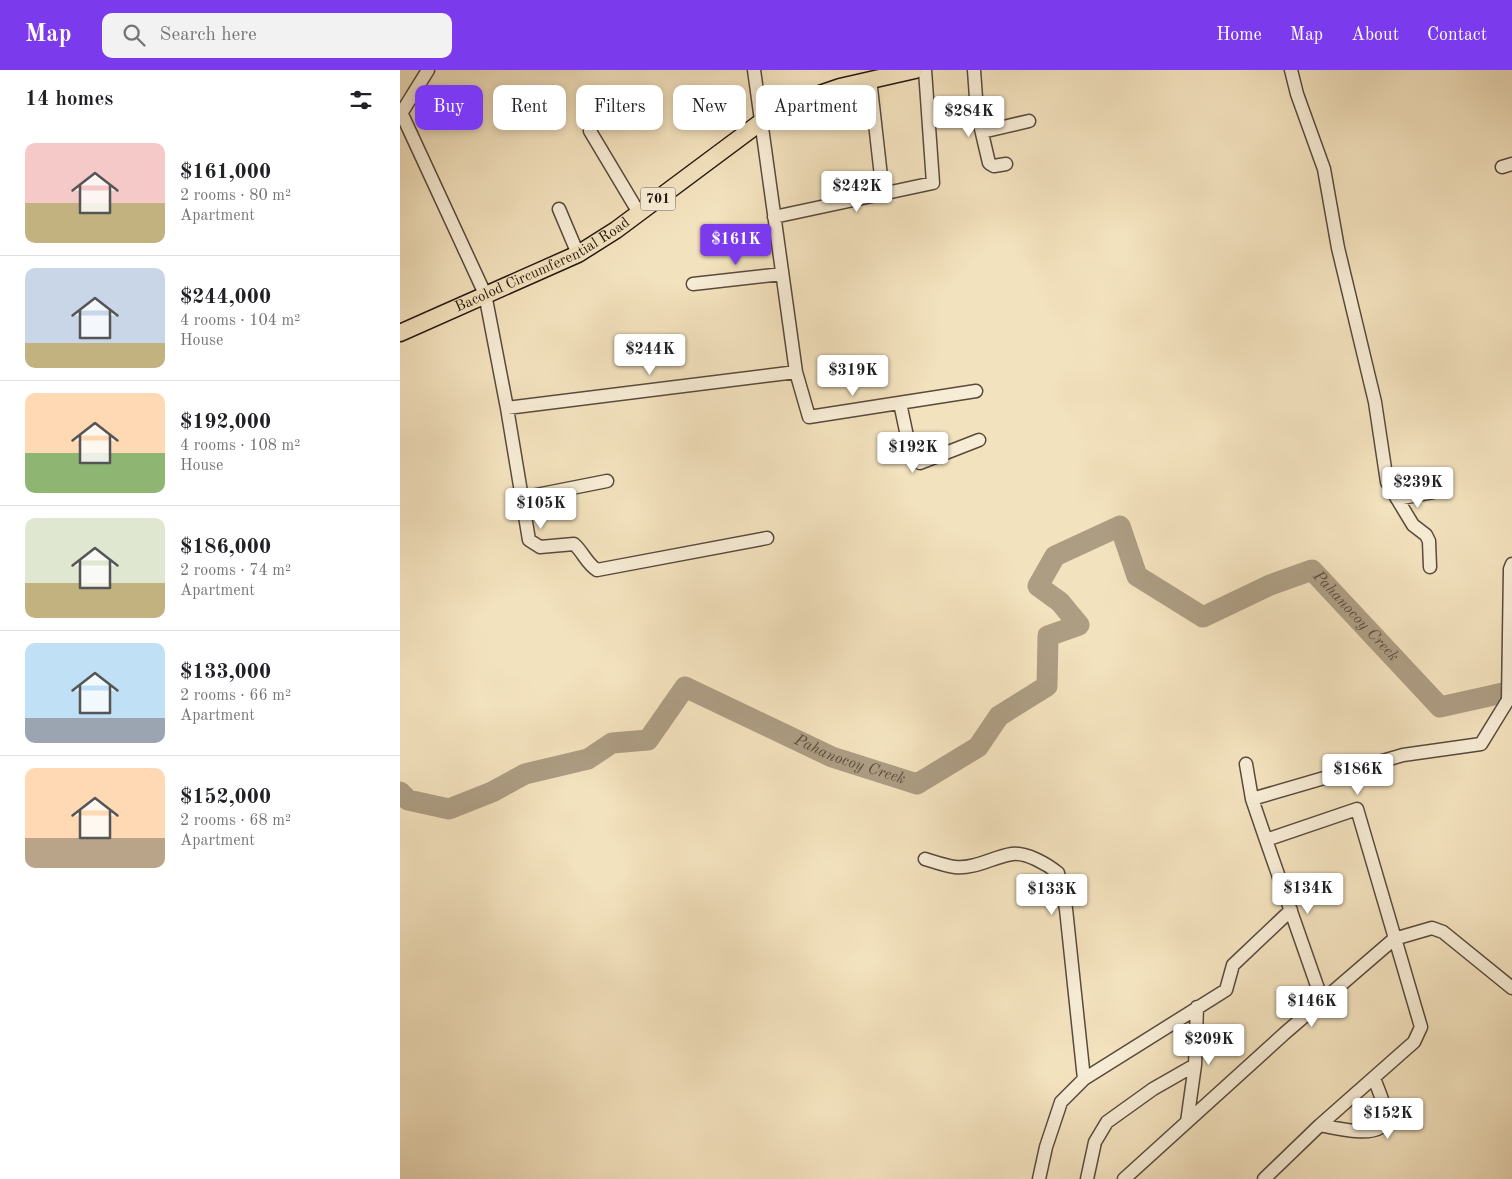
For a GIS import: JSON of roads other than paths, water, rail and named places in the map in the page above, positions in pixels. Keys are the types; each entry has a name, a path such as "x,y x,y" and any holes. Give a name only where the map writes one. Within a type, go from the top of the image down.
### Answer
{"main road":[{"name":"Bacolod Circumferential Road","path":"850,85 915,70"},
{"name":"Bacolod Circumferential Road","path":"400,333 578,254 639,213 756,125"}],"street":[{"path":"428,70 401,111 485,294 507,408 529,540 534,545 540,547 574,544 586,556 591,566 597,570 768,538"},
{"path":"754,70 756,87"},
{"path":"774,218 933,183 925,70"},
{"path":"974,70 977,112 989,163 994,166 1006,164"},
{"path":"1291,70 1297,94 1324,169 1338,248 1374,402 1387,482 1413,526 1426,535 1429,540 1430,566"},
{"path":"870,79 883,194"},
{"path":"982,132 1029,121"},
{"path":"761,130 796,372 809,417 976,391"},
{"path":"590,131 639,213"},
{"path":"558,209 578,254"},
{"path":"693,284 782,274"},
{"path":"507,408 796,372"},
{"path":"900,403 911,454 920,462 979,440"},
{"path":"521,498 607,481"},
{"path":"1397,499 1434,492"},
{"path":"1252,799 1403,756 1480,744 1508,700 1510,569 1512,564"},
{"path":"1246,764 1252,799 1322,1000"},
{"path":"1264,1179 1320,1125 1414,1042 1421,1027 1357,809 1266,840"},
{"path":"926,859 955,867 971,866 1011,854 1020,854 1050,867 1058,873 1066,909 1084,1079"},
{"path":"1039,1179 1046,1147 1061,1102 1084,1079 1226,990 1233,965 1292,910"},
{"path":"1124,1179 1322,1000 1394,939 1432,928 1443,932 1512,988"},
{"path":"1186,1122 1195,1065 1197,1007"},
{"path":"1087,1179 1095,1142 1107,1122 1153,1089 1195,1065"},
{"path":"1320,1125 1343,1130 1371,1131 1380,1128 1385,1122 1386,1115 1374,1078"}],"waterway":[{"name":"Pahanocoy Creek","path":"400,792 408,800 449,809 492,792 525,774 588,759 612,743 648,740 685,687 832,757 917,784 978,747 999,716 1047,686 1048,636 1079,625 1060,602 1038,586 1055,556 1120,526 1137,576 1203,617 1270,585 1312,570 1440,707 1512,691"}]}
